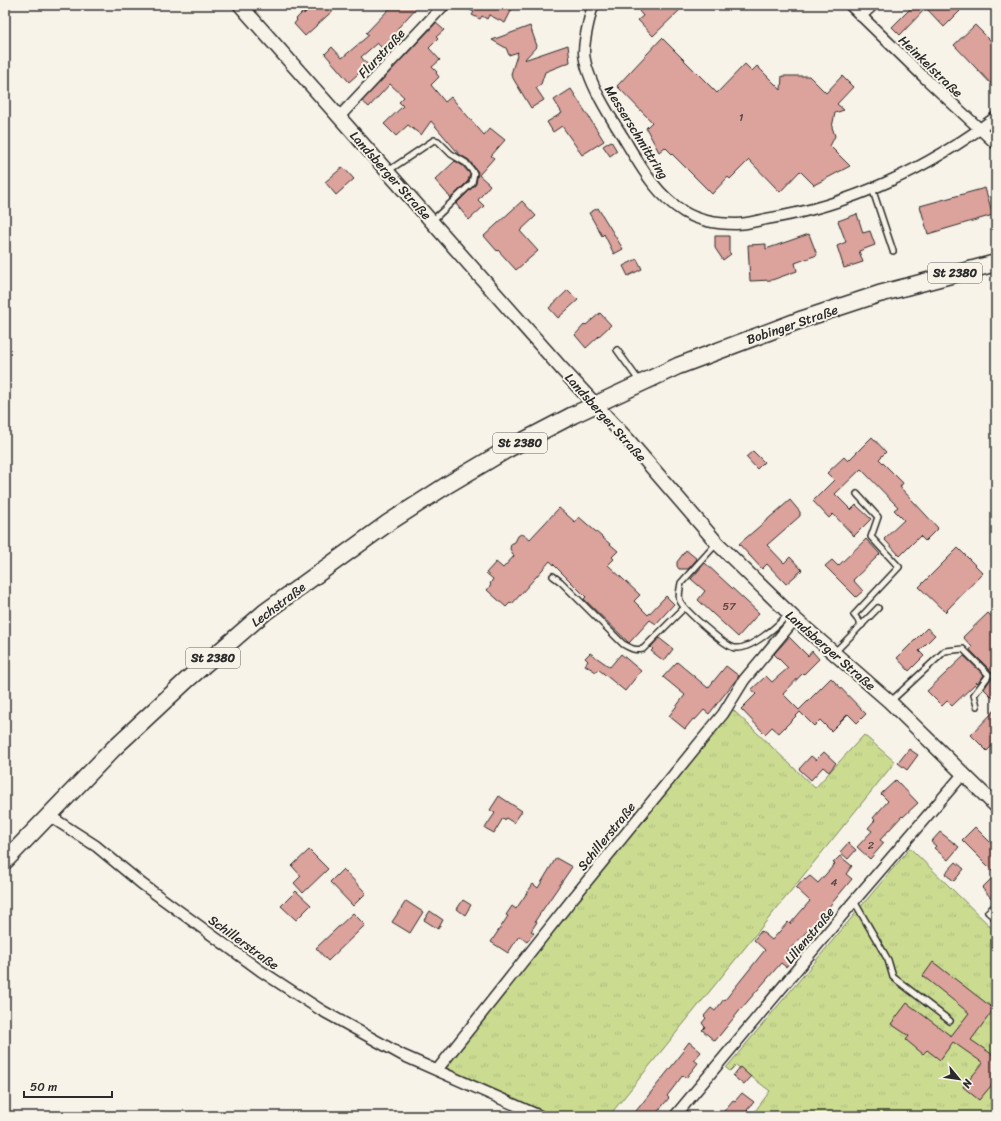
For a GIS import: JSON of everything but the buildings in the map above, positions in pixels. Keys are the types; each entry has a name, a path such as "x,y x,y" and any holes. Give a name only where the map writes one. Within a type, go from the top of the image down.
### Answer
{"main road":[{"name":"Bobinger Straße","path":"595,404 678,366 803,319 879,294 996,263"},
{"name":"Lechstraße","path":"5,861 114,748 165,700 265,612 388,523 447,485 506,450 595,404"}],"street":[{"name":"Landsberger Straße","path":"240,5 629,441 717,543 792,616 890,702 996,806"},
{"name":"Messerschmittring","path":"593,5 587,27 584,53 592,82 616,127 652,183 666,199 684,212 707,222 737,224 795,214 852,197 912,170 942,153 996,117"},
{"name":"Heinkelstraße","path":"850,5 996,144"},
{"path":"861,16 873,5"},
{"name":"Flurstraße","path":"339,116 443,6"},
{"name":"Schillerstraße","path":"436,1070 615,846 723,714 744,680 792,616"},
{"name":"Lilienstraße","path":"676,1116 854,901 964,773"},
{"name":"Schillerstraße","path":"48,815 96,846 161,898 261,971 314,1006 402,1055 540,1116"}],"lane":[{"path":"388,171 434,140 438,141 451,154 466,163 474,174 472,183 432,221"},
{"path":"872,188 893,251"},
{"path":"617,350 640,383"},
{"path":"857,494 878,516 871,537 899,567 854,615 862,625"},
{"path":"717,543 681,583 679,591 680,599 684,608 725,643 735,648 747,646 792,616"},
{"path":"553,576 630,649 643,649 684,608"},
{"path":"834,653 878,608"},
{"path":"890,702 945,651 963,649 989,675 974,695 978,706"},
{"path":"854,901 888,960 893,977 950,1020"},
{"path":"996,905 988,912 996,919"}],"green space":[{"path":"732,709 815,788 864,735 895,762 609,1116 541,1116 440,1067 693,755"},
{"path":"910,848 996,932 996,1116 754,1116 753,1114 770,1091 736,1065 730,1071 726,1068"}]}
